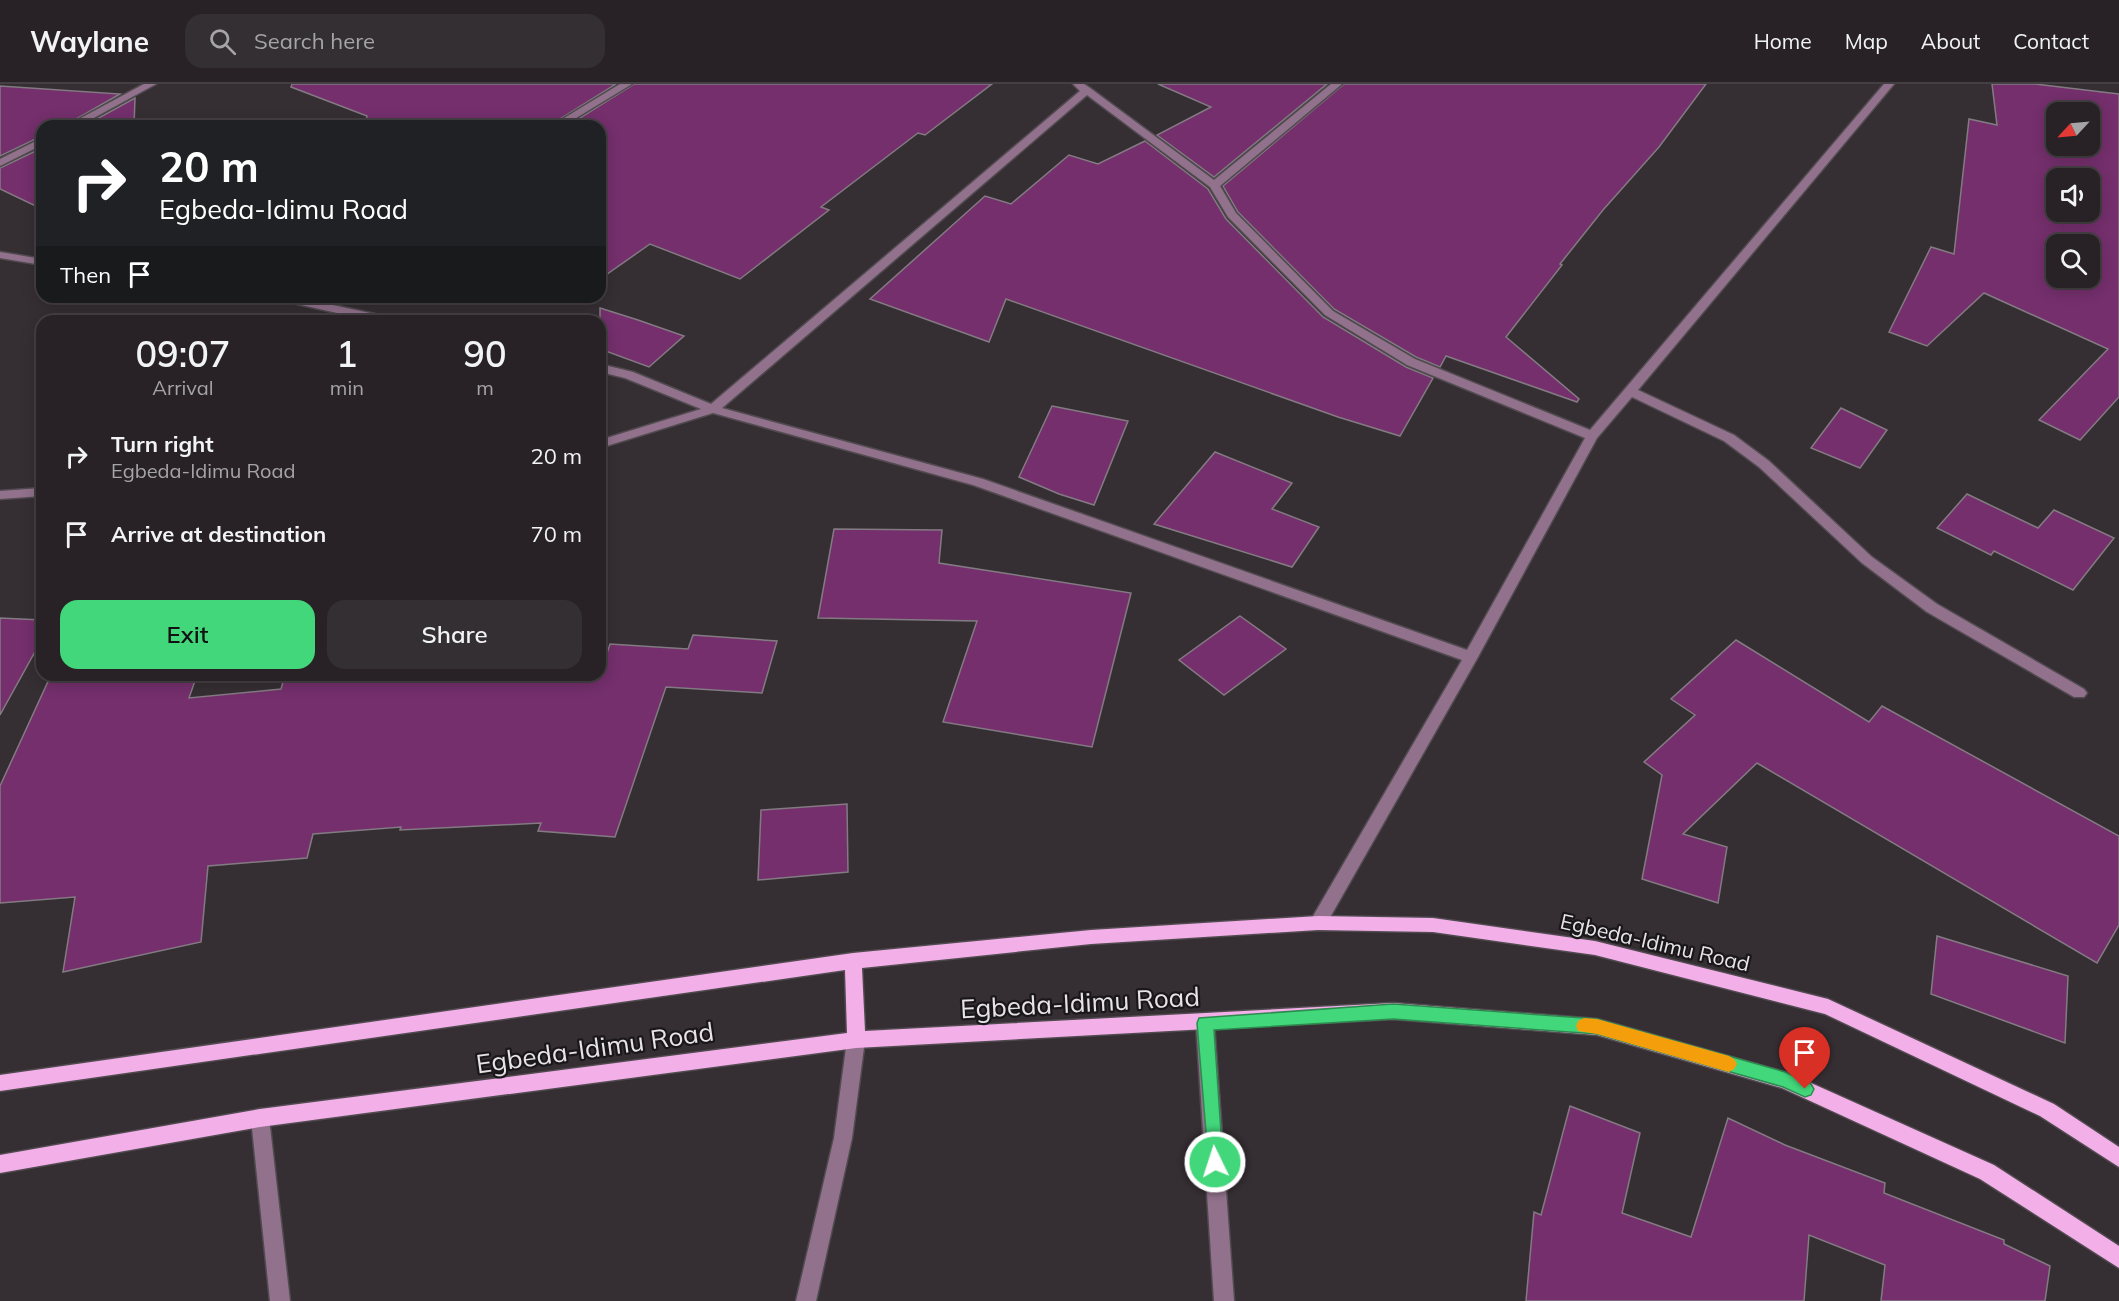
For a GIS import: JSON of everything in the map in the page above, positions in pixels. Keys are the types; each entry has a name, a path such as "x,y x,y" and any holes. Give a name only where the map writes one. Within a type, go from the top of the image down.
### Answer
{"main road":[{"name":"Egbeda-Idimu Road","path":"0,1083 853,961 1091,936 1318,923 1433,925 1595,948 1828,1007 2047,1110 2119,1158"},
{"path":"853,961 856,1040"},
{"name":"Egbeda-Idimu Road","path":"0,1164 260,1118 856,1040 1205,1023 1393,1011 1597,1027 1785,1080 1987,1172 2119,1258"}],"street":[{"path":"82,120 151,84"},
{"path":"566,120 627,84"},
{"path":"1214,185 1337,84"},
{"path":"1318,923 1471,657 1592,436 1889,84"},
{"path":"606,442 713,409 1083,87 1214,185 1232,215 1329,313 1411,362 1592,436"},
{"path":"0,163 36,144"},
{"path":"0,255 36,261"},
{"path":"306,303 362,315"},
{"path":"606,369 629,375 713,409 978,482 1471,657"},
{"path":"1630,390 1729,438 1764,464 1867,560 1932,608 2079,693"},
{"path":"0,495 36,492"},
{"path":"1205,1023 1224,1301"},
{"path":"806,1301 843,1138 856,1040"},
{"path":"260,1118 279,1301"}],"building":[{"path":"292,84 616,84 559,120 366,120 367,116 291,87"},
{"path":"634,84 992,84 925,135 918,133 821,207 829,210 740,279 650,244 606,275 606,120 577,120"},
{"path":"1158,84 1327,84 1214,177 1157,135 1211,107"},
{"path":"1344,84 1706,84 1659,147 1603,210 1560,264 1562,265 1506,337 1579,399 1577,402 1446,356 1440,367 1416,357 1334,309 1238,212 1223,186"},
{"path":"1992,84 2035,84 2119,94 2119,397 2080,440 2039,420 2108,349 1984,293 1927,346 1889,332 1931,247 1954,254 1969,119 1997,125"},
{"path":"0,86 120,94 74,120 36,120 36,139 0,156"},
{"path":"135,98 134,120 95,120"},
{"path":"1145,141 1208,189 1226,219 1323,317 1406,367 1433,378 1400,436 1338,417 1006,299 989,342 870,299 985,196 1011,204 1069,155 1098,164"},
{"path":"36,151 36,206 0,189 0,168"},
{"path":"600,308 684,336 649,367 606,351 606,315 600,315"},
{"path":"1052,406 1128,421 1094,505 1059,494 1019,477"},
{"path":"1841,408 1887,430 1860,468 1811,448"},
{"path":"1215,452 1292,483 1272,509 1319,527 1292,567 1154,524"},
{"path":"1967,494 2038,528 2054,510 2114,538 2073,590 1994,551 1991,555 1937,528"},
{"path":"834,529 942,530 939,563 1131,593 1092,747 943,722 977,621 818,618"},
{"path":"1240,616 1286,649 1224,695 1179,660"},
{"path":"0,618 36,620 36,650 0,715"},
{"path":"693,635 777,641 762,693 666,687 615,837 538,831 541,823 400,830 401,827 313,834 307,858 208,866 201,942 63,972 75,897 0,903 0,786 48,681 195,681 189,698 281,689 283,681 606,681 606,656 610,644 688,649"},
{"path":"1736,640 1869,722 1882,706 2119,836 2119,925 2097,963 1757,763 1683,834 1727,847 1718,903 1642,879 1662,775 1644,762 1695,715 1671,699"},
{"path":"847,804 848,872 758,880 761,810"},
{"path":"1937,936 2068,976 2065,1043 1931,994"},
{"path":"1570,1106 1640,1133 1622,1213 1691,1237 1728,1118 1785,1145 1885,1183 1884,1193 2004,1240 2004,1244 2050,1266 2045,1301 1881,1301 1885,1265 1809,1235 1804,1301 1526,1301 1534,1212 1541,1215"}],"slow traffic":[{"path":"1584,1026 1597,1027 1729,1064"}],"route":[{"path":"1215,1162 1205,1023 1393,1011 1597,1027 1785,1080 1805,1089"}]}
